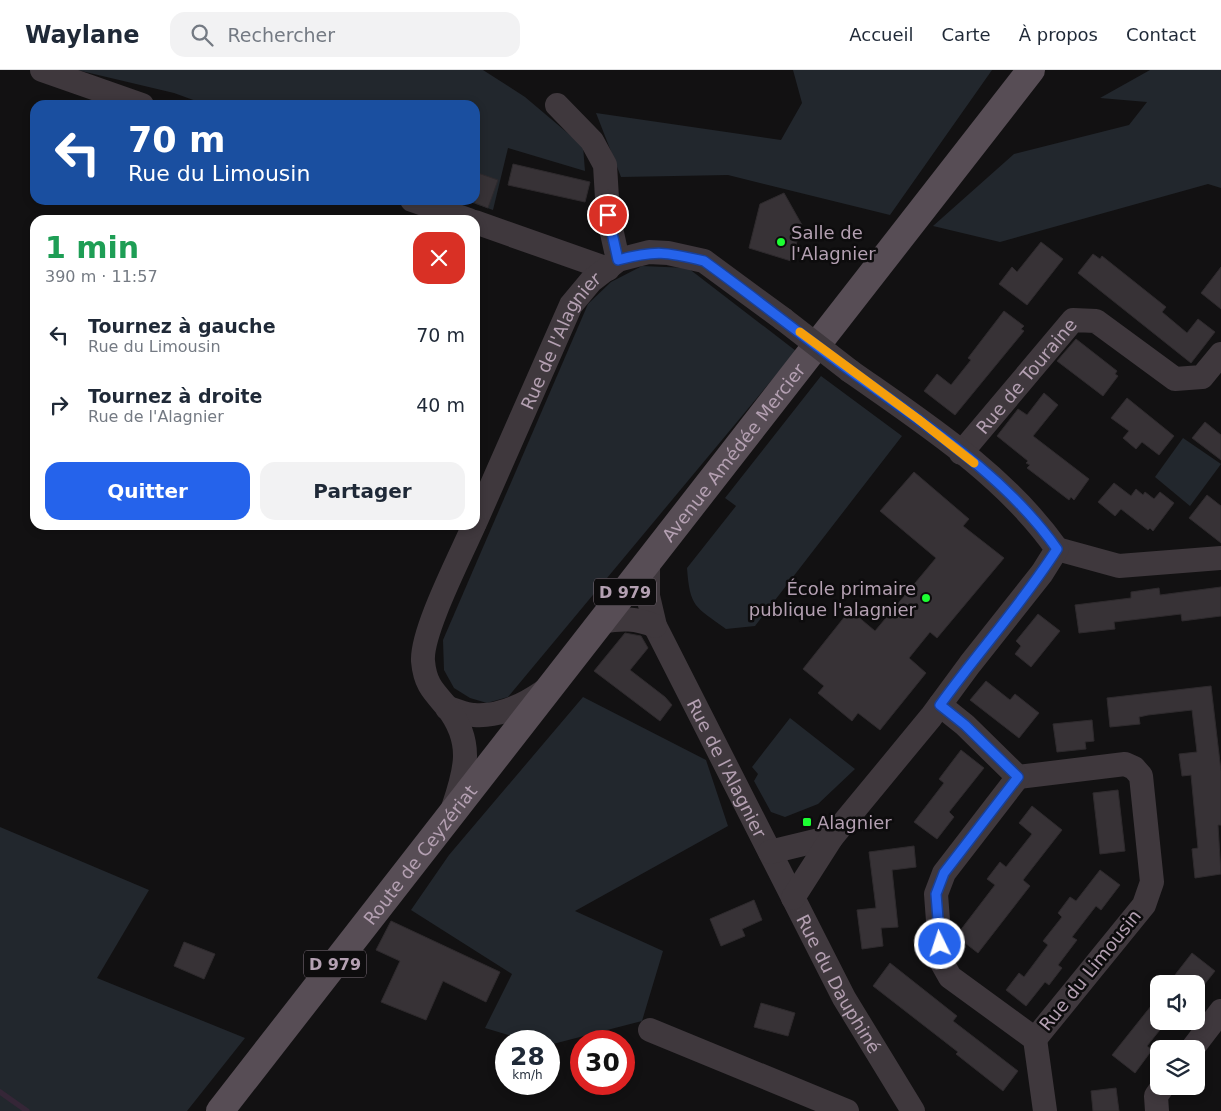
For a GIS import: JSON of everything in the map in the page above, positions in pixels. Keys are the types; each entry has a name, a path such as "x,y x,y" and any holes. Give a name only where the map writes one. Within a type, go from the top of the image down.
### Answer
{"main road":[{"name":"Avenue Amédée Mercier","path":"601,622 1031,70"},
{"name":"Route de Ceyzériat","path":"220,1111 556,683 601,622"}],"street":[{"path":"42,70 128,100"},
{"path":"480,224 613,264 605,165 592,141 558,105"},
{"path":"426,205 455,215"},
{"name":"Rue de l'Alagnier","path":"480,513 571,305 592,281 613,264 649,252 668,252 704,261 961,453 1010,493 1040,525 1057,549"},
{"name":"Rue de Touraine","path":"961,453 1073,320 1096,321 1174,379 1202,377 1221,354"},
{"name":"Rue de l'Alagnier","path":"450,817 467,757 464,737 448,708 430,689 423,660 427,634 472,530"},
{"path":"793,898 832,837 940,705 1042,573 1057,549 1080,557 1119,566 1221,558"},
{"name":"Rue de l'Alagnier","path":"648,561 648,596 655,626 770,852 832,837"},
{"path":"601,622 620,618 637,619 655,626"},
{"path":"448,708 474,715 507,711 526,704 556,683"},
{"path":"940,705 965,725 1018,777 944,873 936,894 941,961 950,977 1035,1038 1045,1111"},
{"name":"Rue du Limousin","path":"1018,777 1125,764 1134,768 1141,776 1152,882 1144,905 1035,1038"},
{"name":"Rue du Dauphiné","path":"770,852 844,998 913,1111"},
{"path":"1199,1040 1221,1011"},
{"path":"650,1030 848,1111"},
{"path":"1157,1095 1157,1111"}],"shaded area":[{"path":"77,70 483,70 525,97 583,146 585,171 508,148 493,210 478,205 480,100 193,100 174,93"},
{"path":"793,70 992,70 890,215 728,175 621,177 596,113 781,140 802,103"},
{"path":"1150,70 1221,70 1221,188 1208,184 1000,242 933,226 1014,154 1129,125 1147,102 1100,98"},
{"path":"642,266 688,268 796,351 508,697 487,703 470,698 454,688 444,670 443,640 588,304 611,282"},
{"path":"821,376 902,436 755,626 726,629 701,610 692,599 687,568 736,506 725,498"},
{"path":"1183,438 1221,464 1190,506 1155,477"},
{"path":"583,697 706,760 728,826 575,911 663,951 642,1021 607,1030 570,1030 570,1040 560,1042 560,1030 495,1031 485,1028 512,974 411,910 449,855"},
{"path":"790,718 855,769 818,804 785,817 771,812 754,781 758,774 752,767"},
{"path":"0,827 149,890 97,978 245,1038 187,1111 0,1111"}],"building":[{"path":"513,164 590,182 585,202 508,185"},
{"path":"480,174 498,180 488,208 480,205"},
{"path":"784,193 802,225 791,261 749,248 760,204"},
{"path":"1041,242 1063,259 1027,305 999,284 1012,267 1017,272"},
{"path":"1093,254 1100,259 1102,256 1166,307 1162,312 1187,333 1198,319 1215,332 1191,363 1078,273"},
{"path":"1221,267 1221,309 1201,293"},
{"path":"1004,311 1024,326 1021,329 1024,331 955,415 924,391 937,374 951,385 971,360 968,358"},
{"path":"1076,339 1117,371 1115,374 1118,376 1103,396 1057,361"},
{"path":"1044,393 1058,405 1033,436 1089,479 1074,500 1071,497 1069,500 1027,468 1030,465 1026,463 1028,461 997,436 1018,409 1027,415"},
{"path":"1127,398 1174,436 1159,455 1142,442 1136,449 1123,438 1129,431 1111,418"},
{"path":"1205,422 1221,435 1221,460 1192,438"},
{"path":"914,472 969,519 963,526 1004,558 937,638 930,632 909,658 926,673 880,730 858,713 852,721 818,693 824,686 803,669 850,610 875,631 936,558 880,511"},
{"path":"1114,483 1131,496 1136,489 1143,495 1145,492 1154,499 1160,492 1174,503 1153,531 1150,528 1148,530 1121,509 1115,516 1098,502"},
{"path":"1207,495 1221,506 1221,543 1189,518"},
{"path":"1221,587 1221,616 1182,621 1181,614 1114,622 1115,629 1079,633 1075,605 1131,598 1131,592 1159,588 1160,595"},
{"path":"1038,614 1060,631 1031,667 1015,654 1021,646 1016,641"},
{"path":"625,633 641,636 648,648 630,670 665,697 672,705 660,721 594,671"},
{"path":"986,681 1010,700 1015,694 1039,713 1019,738 970,700"},
{"path":"1211,686 1221,771 1221,825 1218,825 1221,874 1195,878 1192,849 1198,848 1191,775 1182,776 1179,754 1197,752 1192,710 1148,715 1139,717 1140,724 1110,727 1107,698"},
{"path":"1092,720 1094,741 1085,742 1086,749 1057,752 1053,724"},
{"path":"961,750 984,768 949,812 954,817 937,839 914,822 944,783 939,779"},
{"path":"1118,790 1125,851 1100,854 1093,793"},
{"path":"1032,806 1062,830 1023,880 1030,886 978,953 956,936 995,885 987,879 1000,862 1006,867 1032,834 1019,823"},
{"path":"914,846 916,867 892,870 898,927 881,928 883,946 862,949 857,910 876,908 869,852"},
{"path":"1100,870 1120,885 1101,910 1096,906 1072,937 1077,940 1058,965 1062,968 1049,985 1045,982 1026,1006 1006,990 1019,973 1024,977 1048,945 1043,941 1062,917 1058,913 1070,897 1076,901"},
{"path":"754,900 762,920 742,929 745,936 721,946 710,919"},
{"path":"391,921 500,972 486,1002 443,981 426,1020 381,1002 400,961 376,950"},
{"path":"184,942 215,954 204,979 174,966"},
{"path":"1192,953 1215,971 1205,984 1205,975 1175,975"},
{"path":"890,963 957,1016 953,1021 1018,1071 1003,1091 956,1054 958,1052 873,986"},
{"path":"761,1003 795,1013 788,1036 754,1027"},
{"path":"1150,1007 1150,1030 1160,1030 1150,1040 1147,1046 1150,1048 1150,1053 1135,1073 1112,1055"},
{"path":"1116,1088 1119,1111 1093,1111 1091,1091"}],"waterway":[{"path":"0,1092 27,1111"}],"slow traffic":[{"path":"800,332 974,463"}],"place":[{"name":"Salle de l'Alagnier","path":"781,242"},
{"name":"École primaire publique l'alagnier","path":"926,598"},
{"name":"Alagnier","path":"807,822"}],"route":[{"path":"608,215 618,260 649,252 668,252 704,261 850,371 918,419 961,453 1010,493 1040,525 1057,549 1042,573 940,705 965,725 1018,777 944,873 936,894 940,944"}]}
